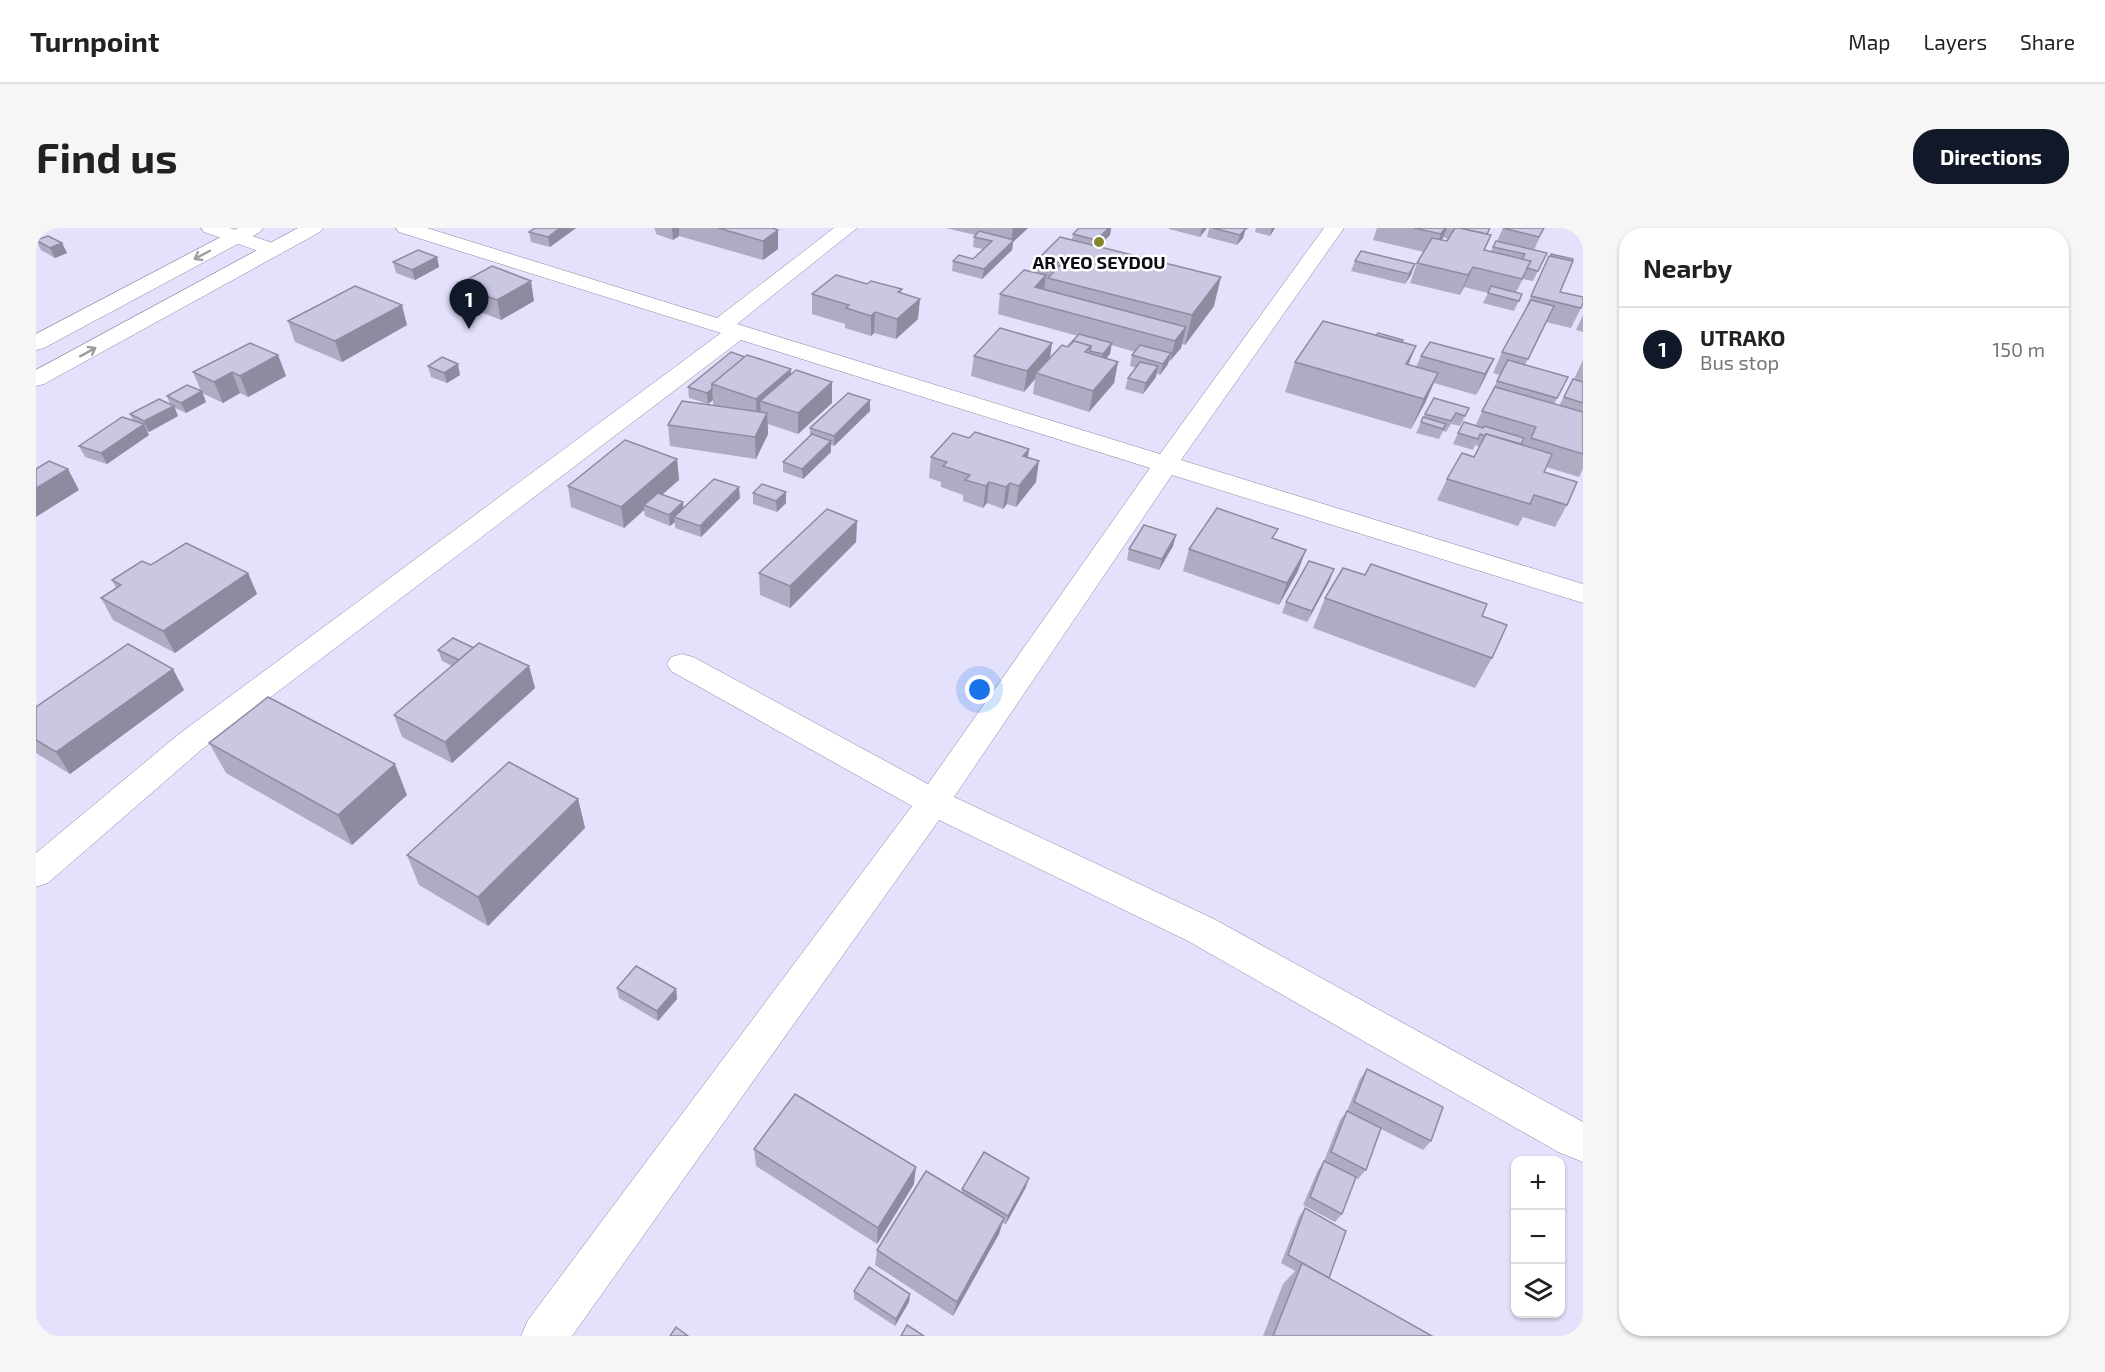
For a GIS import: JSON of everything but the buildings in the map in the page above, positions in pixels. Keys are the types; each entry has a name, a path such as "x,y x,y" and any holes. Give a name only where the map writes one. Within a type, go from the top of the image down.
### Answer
{"main road":[{"path":"211,228 244,233 274,250"},
{"path":"36,379 314,228"},
{"path":"406,228 1583,594"},
{"path":"36,873 190,742 728,330 847,228"},
{"path":"544,1336 933,802 1166,464 1334,228"},
{"path":"36,343 244,233"},
{"path":"682,664 933,802 1201,930 1583,1142"}],"place":[{"name":"AR YEO SEYDOU","path":"1099,242"},
{"name":"UTRAKO","path":"469,329"}]}
